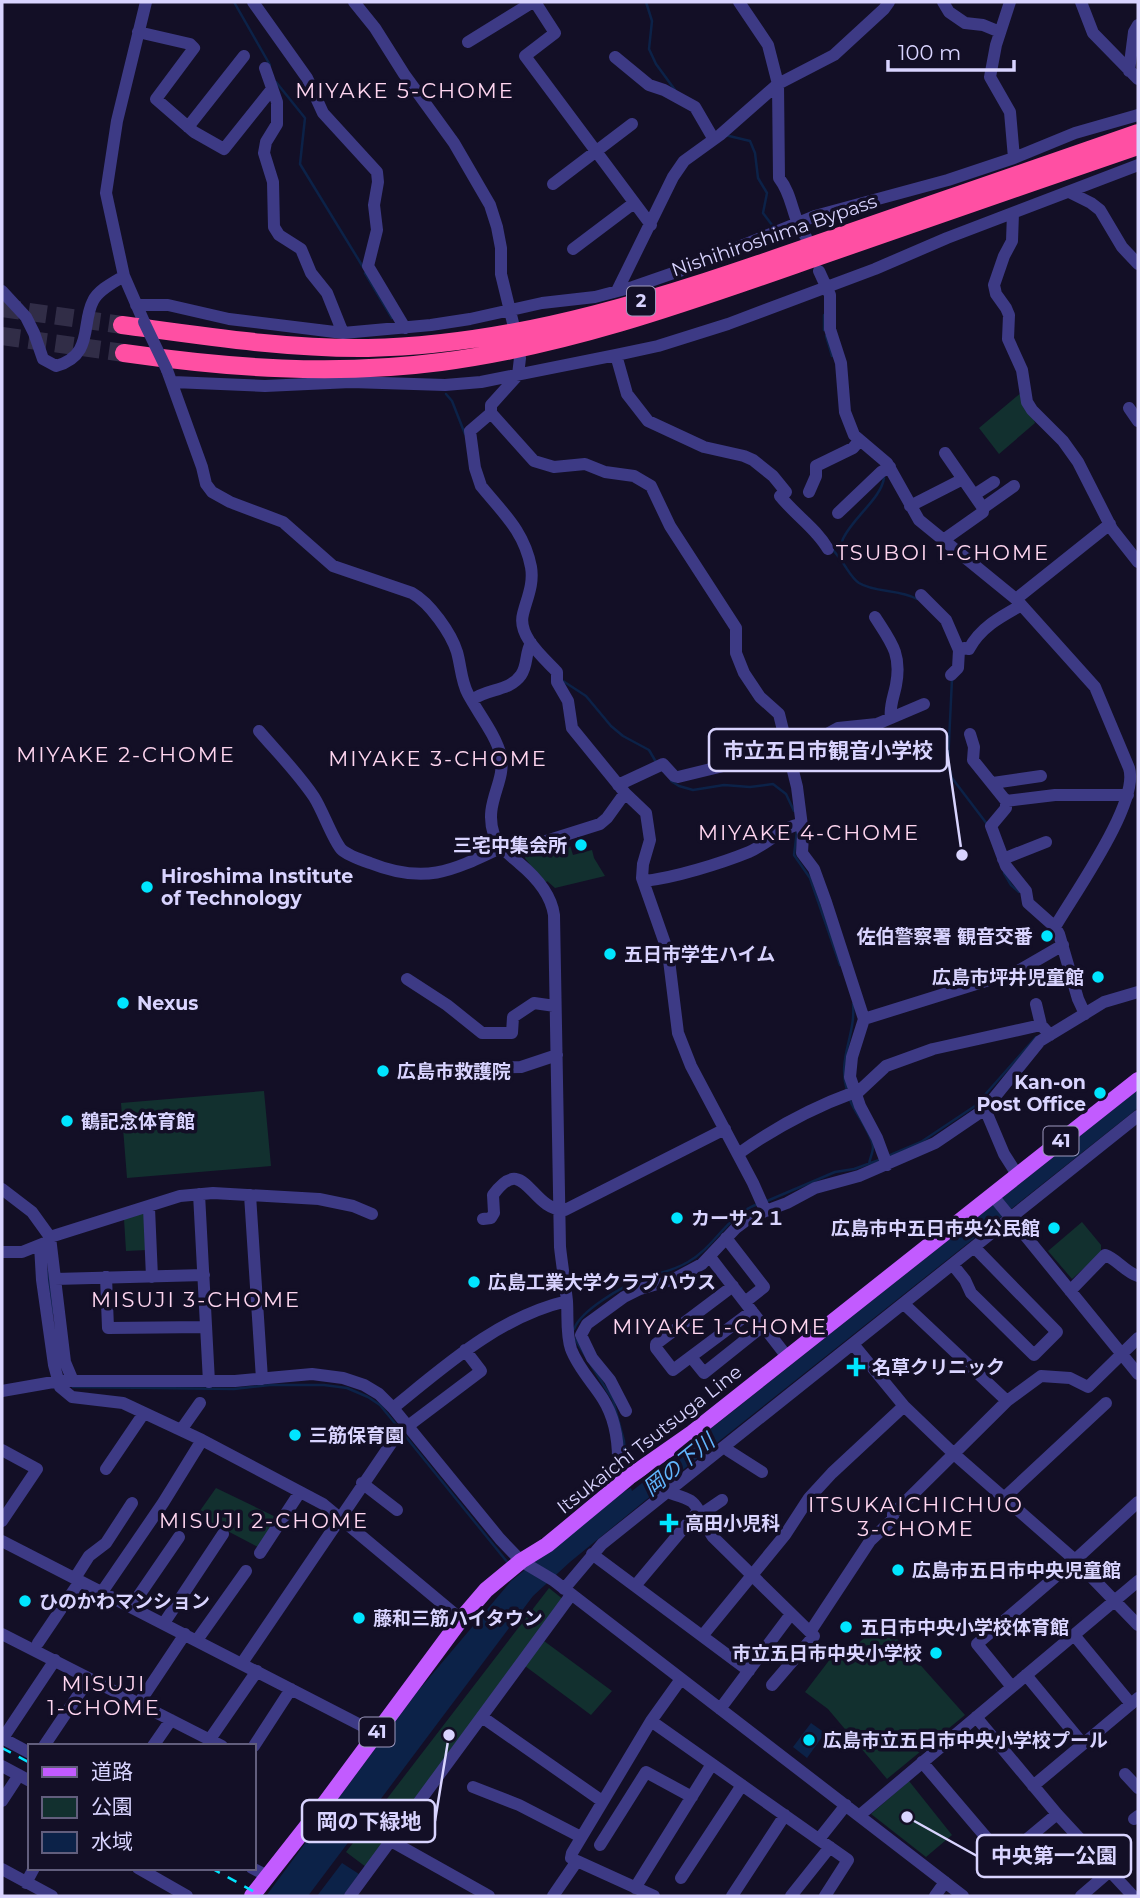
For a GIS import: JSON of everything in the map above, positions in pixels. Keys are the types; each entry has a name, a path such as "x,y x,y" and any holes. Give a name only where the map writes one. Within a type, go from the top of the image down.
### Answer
{"highway":[{"name":"Nishihiroshima Bypass","path":"122,325 248,342 344,347 442,342 516,333 629,305 739,271 1138,133"},
{"name":"Nishihiroshima Bypass","path":"124,353 197,363 310,370 366,369 440,362 519,349 686,302 1138,146"}],"main road":[{"name":"Itsukaichi Tsutsuga Line","path":"252,1896 479,1598 515,1566 547,1545 622,1484 692,1433 994,1198 1138,1080"}],"street":[{"path":"146,2 117,121 106,193 124,276 170,376 206,484 212,492 230,502 283,522 333,566 421,598 450,637 463,682 501,756 490,819 494,835 542,887 552,904 560,1247 578,1364 606,1402 619,1447 622,1484"},
{"path":"253,2 307,78 324,113 377,172 374,205 377,230 368,266 405,328"},
{"path":"354,2 454,143 490,205 497,227 501,248 501,274 513,323"},
{"path":"468,43 534,2 555,33 525,56 651,225"},
{"path":"739,2 768,45 778,84 779,177 789,190 796,224 806,237"},
{"path":"617,291 673,177 684,161 720,135 778,84 834,55 884,9 888,2"},
{"path":"943,2 949,12 965,23 983,24 1000,32"},
{"path":"1010,2 990,77 1010,112 1014,158"},
{"path":"1081,2 1093,33 1134,75"},
{"path":"1134,75 1134,32 1138,25"},
{"path":"138,32 190,44 194,48 156,99 188,127 225,149 272,89"},
{"path":"188,127 244,56"},
{"path":"615,57 649,85 695,107 713,138"},
{"path":"265,68 277,102 277,124 264,153 274,182 274,227 279,235 301,249 313,277 327,293 343,332"},
{"path":"136,305 168,305 229,319 343,332 405,328 596,297 682,270 846,206 948,180 1138,115"},
{"path":"553,184 632,124"},
{"path":"170,376 265,386 351,382 444,385 518,375 658,346 729,324 825,288 1069,192 1105,173 1138,165"},
{"path":"1069,192 1100,209 1122,247 1138,264"},
{"path":"573,249 634,203"},
{"path":"1013,213 1012,241 999,269 994,290 1009,315 1008,339 1022,370 1027,402 1078,462 1110,524 1138,562"},
{"path":"819,271 830,295 830,329 841,363 845,412 857,443 886,470 919,520 1018,602 1095,688 1131,774 1128,795 1120,817 1057,923"},
{"path":"2,291 26,317 43,359 56,366 67,361 83,342 93,301 124,276"},
{"path":"616,355 627,394 651,424 704,447 753,460 773,476 783,494 780,496 796,516 816,532 828,549"},
{"path":"520,358 518,375 491,405 491,413 534,461 554,467 585,464 605,472 634,476 651,486 670,527 736,628 736,653 748,681 760,697 778,712 788,753 803,853 814,869 864,1019 850,1066 852,1093 886,1160"},
{"path":"1129,408 1138,421"},
{"path":"472,700 482,693 504,688 519,678 525,667 529,646 522,622 532,578 528,554 518,529 481,486 475,468 470,431 491,413"},
{"path":"808,492 816,476 816,466 857,443"},
{"path":"945,453 983,508"},
{"path":"838,513 886,470"},
{"path":"910,506 963,479"},
{"path":"974,495 993,482"},
{"path":"942,541 1014,486"},
{"path":"959,650 969,649 975,636 1110,524"},
{"path":"921,594 944,615 959,650 958,668 953,673"},
{"path":"875,618 893,642 898,665 891,718"},
{"path":"529,646 557,672 557,678 568,701 572,728 622,789 644,808 650,840 643,867 644,886 668,952 678,1033 691,1066 762,1205"},
{"path":"259,731 309,790 342,850 387,870 425,874 447,872 506,851 600,824 607,818 622,789 663,764 672,775 678,777 748,760 768,748 788,753 838,728 877,724 924,704"},
{"path":"970,734 974,747 973,760 1006,801 1006,808 991,826 1003,859 1027,898 1057,923 1083,1010"},
{"path":"993,783 1041,776"},
{"path":"1006,801 1055,794 1128,795"},
{"path":"644,880 665,879 751,851 799,825"},
{"path":"1003,859 1046,842"},
{"path":"864,1019 1018,971 1063,945"},
{"path":"407,979 447,1005 482,1033 512,1033 513,1017 534,1003 555,1006"},
{"path":"738,1154 783,1125 852,1093 886,1066 923,1052 1046,1030 1083,1010 1138,992"},
{"path":"1036,1004 1046,1030"},
{"path":"575,1336 624,1297 693,1270 710,1257 744,1220 762,1205 787,1203 815,1188 935,1143 985,1109 1046,1030"},
{"path":"485,1068 521,1067 556,1055"},
{"path":"985,1109 1004,1154 1018,1176"},
{"path":"350,1896 482,1717 592,1554 975,1248 1009,1217 1138,1117"},
{"path":"483,1219 488,1220 494,1213 493,1195 510,1178 516,1177 524,1181 542,1202 565,1210 725,1129"},
{"path":"2,1189 38,1218 47,1241 55,1279 65,1362 64,1391 72,1397 116,1401 202,1440 300,1492 341,1516 462,1618"},
{"path":"2,1252 22,1252 180,1196 199,1194 319,1199 353,1206 372,1214"},
{"path":"199,1194 209,1382"},
{"path":"250,1195 262,1379"},
{"path":"994,1198 1138,1374"},
{"path":"149,1208 152,1277"},
{"path":"726,1238 764,1287 748,1307 673,1370 656,1348 656,1344 733,1286"},
{"path":"47,1241 51,1348 66,1381"},
{"path":"953,1265 971,1293 1034,1355 1057,1332 975,1248"},
{"path":"1070,1291 1105,1255 1138,1276"},
{"path":"710,1257 788,1358"},
{"path":"55,1279 204,1275"},
{"path":"106,1277 108,1328 206,1328"},
{"path":"393,1408 465,1350 504,1326 567,1301"},
{"path":"904,1304 1007,1401"},
{"path":"691,1357 704,1373 763,1326"},
{"path":"575,1336 610,1380 626,1411"},
{"path":"810,1632 870,1541 892,1519 893,1514 1007,1401 1041,1376 1070,1378 1088,1387 1138,1338"},
{"path":"853,1344 904,1406 954,1454 1075,1560 1138,1625"},
{"path":"242,1663 362,1483 403,1427 481,1371 465,1350"},
{"path":"2,1391 66,1381 209,1382 310,1374 343,1377 373,1390 393,1408 403,1427 488,1524 515,1566 536,1568 553,1580 963,1896"},
{"path":"181,1430 200,1403"},
{"path":"1004,1498 1106,1403"},
{"path":"703,1635 785,1535 817,1490 904,1406"},
{"path":"106,1469 144,1413"},
{"path":"102,1592 202,1440"},
{"path":"725,1446 762,1472"},
{"path":"2,1450 37,1469 2,1521"},
{"path":"362,1483 397,1510"},
{"path":"260,1553 300,1492"},
{"path":"667,1492 691,1501 713,1536 814,1636 772,1685"},
{"path":"635,1586 699,1513 722,1500"},
{"path":"1012,1687 977,1644 1138,1502"},
{"path":"38,1643 78,1579 89,1556 106,1543 132,1503"},
{"path":"164,1623 223,1534"},
{"path":"131,1607 179,1536"},
{"path":"2,1541 376,1733"},
{"path":"592,1554 749,1671"},
{"path":"197,1640 246,1571"},
{"path":"860,1815 1138,1581"},
{"path":"720,1709 791,1614"},
{"path":"2,1634 171,1720 201,1740 257,1671"},
{"path":"139,1703 185,1634"},
{"path":"1033,1786 1135,1701 1074,1635"},
{"path":"28,1752 2,1738 55,1660"},
{"path":"1026,1675 1083,1744"},
{"path":"45,1744 89,1679"},
{"path":"654,1896 571,1856 651,1721 681,1679"},
{"path":"255,1744 291,1689"},
{"path":"482,1717 602,1801"},
{"path":"975,1717 1057,1814 1133,1896"},
{"path":"154,1744 171,1720"},
{"path":"651,1721 848,1860 825,1896"},
{"path":"922,1762 1002,1856 1007,1856 1057,1814"},
{"path":"635,1888 712,1764"},
{"path":"2,1766 24,1778 2,1801"},
{"path":"600,1845 646,1772 692,1797"},
{"path":"681,1878 742,1785"},
{"path":"473,1787 519,1805 581,1837"},
{"path":"819,1839 846,1805"},
{"path":"732,1896 785,1815"},
{"path":"391,1841 489,1896"},
{"path":"790,1896 830,1847"},
{"path":"553,1896 577,1861"},
{"path":"2,1869 52,1896"},
{"path":"26,1882 33,1870"},
{"path":"142,1870 187,1896"},
{"path":"256,1870 268,1876"},
{"path":"1081,1896 1110,1871"},
{"path":"935,1896 944,1882"}],"green space":[{"path":"1022,392 1035,423 999,454 979,428"},
{"path":"568,839 573,855 592,850 605,876 555,888 547,881 545,884 525,858 527,853"},
{"path":"264,1091 271,1166 127,1178 121,1103"},
{"path":"145,1211 147,1250 126,1251 124,1219"},
{"path":"1082,1222 1101,1245 1101,1253 1072,1279 1048,1251"},
{"path":"216,1488 278,1518 258,1547 197,1515"},
{"path":"549,1588 564,1600 366,1867 346,1852"},
{"path":"882,1622 965,1715 887,1779 828,1709 805,1692 834,1654 841,1659"},
{"path":"544,1641 612,1691 591,1715 525,1666"},
{"path":"909,1781 952,1835 926,1857 871,1814"}],"water":[{"name":"岡の下川","path":"1138,1090 1138,1108 674,1477 570,1562 533,1596 308,1896 266,1896 418,1691 511,1581 621,1493 631,1488 632,1491"},
{"name":"広島市立五日市中央小学校プール","path":"811,1723 825,1733 807,1758 793,1747"},
{"path":"342,1863 359,1874 343,1896 317,1896"}],"waterway":[{"path":"234,2 270,65"},
{"path":"646,2 652,21 649,49 656,64 675,90"},
{"path":"276,82 305,118 300,164 363,267"},
{"path":"725,135 750,141 755,153 758,178 767,193 763,213 775,229"},
{"path":"365,273 392,318"},
{"path":"824,315 824,330"},
{"path":"826,336 832,356"},
{"path":"446,394 452,401 465,434"},
{"path":"884,478 873,500 847,532 841,543 840,555 848,571 859,583 917,599"},
{"path":"833,550 842,561"},
{"path":"952,679 948,763 952,778 987,824"},
{"path":"563,681 586,696 623,736 649,750 656,762"},
{"path":"671,781 693,790 724,785 750,787 773,784 786,794 794,811"},
{"path":"797,831 794,855 810,878 840,965"},
{"path":"1004,873 1019,892"},
{"path":"847,1090 844,1068 853,1004"},
{"path":"888,1156 921,1142 975,1106 1036,1037"},
{"path":"850,1100 872,1142 869,1164"},
{"path":"767,1201 835,1172 854,1169 879,1160"},
{"path":"574,1329 585,1314 624,1287 677,1268 697,1256 729,1223 758,1204"},
{"path":"47,1271 53,1313"},
{"path":"575,1339 613,1400 624,1441 626,1470"},
{"path":"73,1387 234,1389 270,1385 324,1385 347,1388 368,1397 380,1405 398,1427"},
{"path":"402,1432 508,1563"}],"tunnel":[{"path":"2,308 122,325"},
{"path":"2,336 124,353"}],"railway":[{"path":"2,1748 28,1762"},
{"path":"215,1870 262,1896"}],"place":[{"name":"三宅中集会所","path":"581,845"},
{"name":"市立五日市観音小学校","path":"962,855"},
{"name":"Hiroshima Institute of Technology","path":"147,887"},
{"name":"佐伯警察署 観音交番","path":"1047,936"},
{"name":"五日市学生ハイム","path":"610,954"},
{"name":"広島市坪井児童館","path":"1098,977"},
{"name":"Nexus","path":"123,1003"},
{"name":"広島市救護院","path":"383,1071"},
{"name":"Kan-on Post Office","path":"1100,1093"},
{"name":"鶴記念体育館","path":"67,1121"},
{"name":"カーサ２１","path":"677,1218"},
{"name":"広島市中五日市央公民館","path":"1054,1228"},
{"name":"広島工業大学クラブハウス","path":"474,1282"},
{"name":"名草クリニック","path":"856,1367"},
{"name":"三筋保育園","path":"295,1435"},
{"name":"高田小児科","path":"669,1523"},
{"name":"広島市五日市中央児童館","path":"898,1570"},
{"name":"ひのかわマンション","path":"25,1601"},
{"name":"藤和三筋ハイタウン","path":"359,1618"},
{"name":"五日市中央小学校体育館","path":"846,1627"},
{"name":"市立五日市中央小学校","path":"936,1653"},
{"name":"岡の下緑地","path":"449,1735"},
{"name":"広島市立五日市中央小学校プール","path":"809,1740"},
{"name":"中央第一公園","path":"907,1817"}],"district":[{"name":"MIYAKE 5-CHOME","path":"405,91"},
{"name":"TSUBOI 1-CHOME","path":"943,553"},
{"name":"MIYAKE 2-CHOME","path":"126,755"},
{"name":"MIYAKE 3-CHOME","path":"438,759"},
{"name":"MIYAKE 4-CHOME","path":"809,833"},
{"name":"MISUJI 3-CHOME","path":"196,1300"},
{"name":"MIYAKE 1-CHOME","path":"720,1327"},
{"name":"ITSUKAICHICHUO 3-CHOME","path":"916,1517"},
{"name":"MISUJI 2-CHOME","path":"264,1521"},
{"name":"MISUJI 1-CHOME","path":"104,1696"}]}
